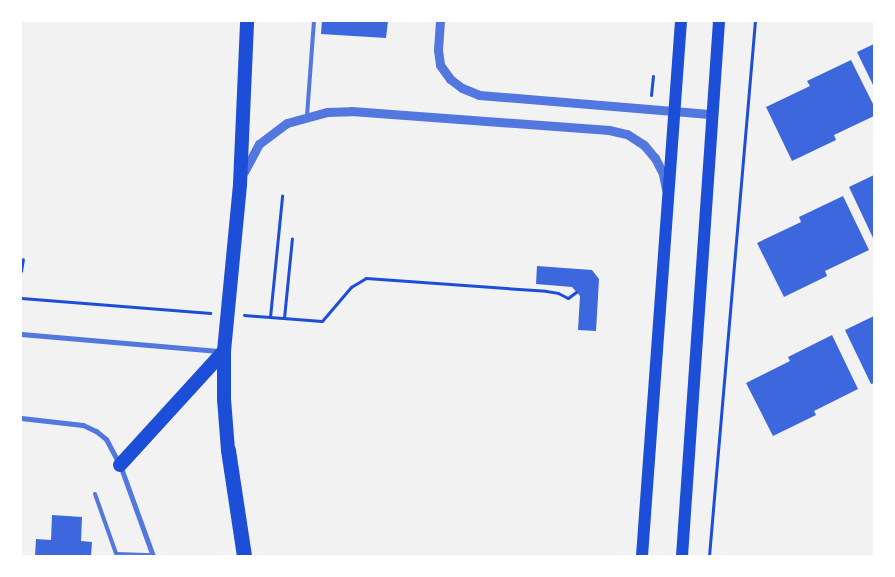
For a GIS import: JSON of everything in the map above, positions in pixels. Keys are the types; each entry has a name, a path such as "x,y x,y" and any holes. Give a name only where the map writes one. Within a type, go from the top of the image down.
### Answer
{"highway":[{"path":"244,556 228,450 224,399 224,352 240,184 247,21"},
{"path":"120,465 224,352"}],"main road":[{"path":"642,556 681,21"},
{"path":"682,556 719,21"}],"street":[{"path":"440,21 438,50 440,64 450,79 462,88 479,95 712,114"},
{"path":"240,184 248,161 259,144 287,123 327,112 351,111 609,130 627,134 644,145 655,158 663,174 668,200"},
{"path":"21,334 224,352"},
{"path":"21,418 66,422 96,431 106,439 120,465 153,555"}],"lane":[{"path":"307,116 314,21"},
{"path":"96,494 117,555 153,555"}],"path":[{"path":"709,556 755,21"},
{"path":"270,317 282,196"},
{"path":"284,318 292,238"},
{"path":"21,271 23,259"},
{"path":"240,315 324,320 351,287 366,278 546,291 558,293 568,298 576,292"},
{"path":"21,298 210,313"}],"building":[{"path":"322,21 388,21 386,38 321,34"},
{"path":"874,44 874,87 857,52"},
{"path":"851,60 874,106 874,116 834,135 836,140 792,161 766,107 810,86 807,81"},
{"path":"874,175 874,240 849,187"},
{"path":"843,196 869,250 825,271 827,276 784,297 757,243 801,222 799,217"},
{"path":"537,266 592,270 599,279 596,331 578,330 580,296 572,287 536,284"},
{"path":"874,316 874,383 871,384 845,330"},
{"path":"832,335 858,389 814,411 816,415 773,436 746,383 790,361 788,357"},
{"path":"52,515 82,517 81,541 92,542 91,556 35,556 36,539 51,540"}]}
